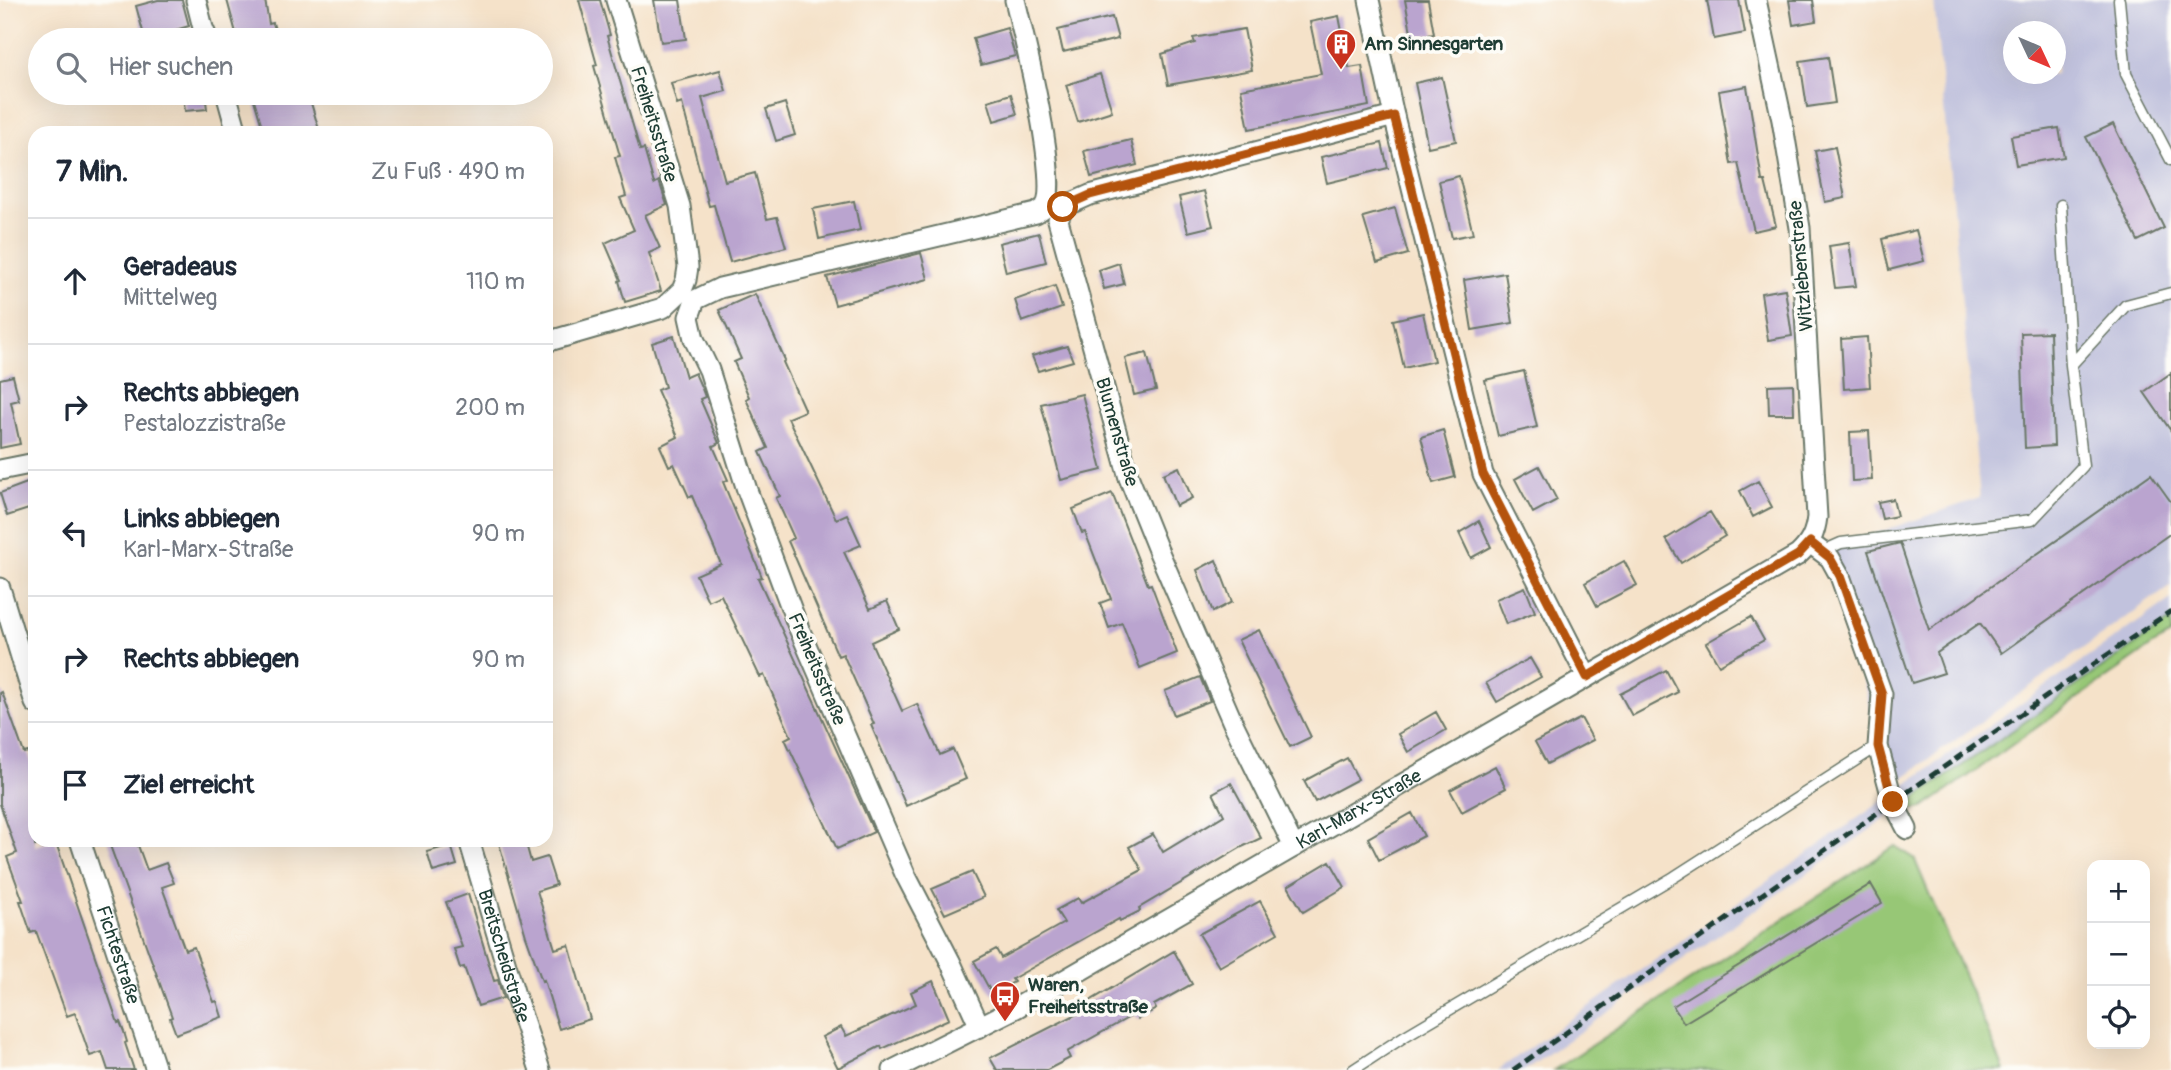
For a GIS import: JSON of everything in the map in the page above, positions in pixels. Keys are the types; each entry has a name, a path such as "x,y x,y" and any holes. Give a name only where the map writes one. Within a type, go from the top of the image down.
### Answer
{"street":[{"path":"197,0 203,28"},
{"name":"Freiheitsstraße","path":"616,0 680,206 688,273 689,317 694,339 709,370 747,490 793,612 884,828 980,1027"},
{"name":"Blumenstraße","path":"1015,0 1042,123 1049,183 1058,224 1129,478 1233,723 1294,847"},
{"path":"1369,0 1394,116 1483,474 1587,677"},
{"name":"Witzlebenstraße","path":"1756,0 1769,37 1800,228 1816,496 1815,543"},
{"path":"229,105 235,126"},
{"path":"553,340 663,308 688,295 1036,213 1090,195 1394,116"},
{"path":"0,470 28,464"},
{"path":"1815,543 1840,576 1882,694 1878,746 1893,802 1907,829"},
{"name":"Karl-Marx-Straße","path":"893,1070 1016,1008 1815,543"},
{"path":"0,588 28,679"},
{"name":"Fichtestraße","path":"82,847 156,1070"},
{"name":"Breitscheidstraße","path":"471,847 540,1070"}],"lane":[{"path":"2119,0 2126,74 2171,160"},
{"path":"1815,543 1841,543 2032,520 2083,466 2071,365 2061,205"},
{"path":"2071,365 2126,305 2171,293"},
{"path":"1353,1070 1674,877 1878,746"}],"shaded area":[{"path":"1934,0 2171,0 2171,585 1893,785 1878,746 1840,576 1823,551 1980,498"},
{"path":"2171,599 2171,620 1525,1070 1498,1070"}],"green space":[{"path":"2171,620 2171,635 1923,808 1911,810 1907,804"},
{"path":"1895,846 1914,858 2004,1070 1554,1070"}],"building":[{"path":"158,0 182,0 189,26 142,28 136,6"},
{"path":"227,0 265,0 269,24 273,23 274,28 235,28"},
{"path":"579,0 600,0 610,35 607,36 640,150 644,149 654,184 659,181 667,205 645,215 660,248 649,253 661,291 625,302 619,281 621,280 605,243 634,230 620,198 626,196 615,157 620,156 594,66 597,65"},
{"path":"654,0 680,0 686,39 661,42"},
{"path":"1405,0 1428,0 1434,34 1412,38"},
{"path":"1707,0 1739,0 1745,33 1714,39"},
{"path":"1789,0 1813,0 1816,21 1793,25"},
{"name":"Am Sinnesgarten","path":"1339,16 1349,68 1362,66 1369,106 1249,129 1241,89 1321,74 1310,22"},
{"path":"1112,17 1118,39 1063,52 1058,30"},
{"path":"1007,28 1015,56 981,65 973,38"},
{"path":"1244,29 1252,70 1168,85 1162,54 1195,43 1193,38"},
{"path":"1828,57 1835,103 1807,107 1800,61"},
{"path":"720,70 726,91 702,98 725,181 755,173 767,219 777,217 786,247 730,262 714,205 709,206 682,103 677,105 671,83"},
{"path":"1100,74 1112,111 1078,122 1066,85"},
{"path":"1442,77 1456,141 1428,147 1415,83"},
{"path":"1747,86 1762,181 1765,181 1776,226 1754,231 1738,163 1731,164 1719,91"},
{"path":"1011,94 1017,114 994,121 988,101"},
{"path":"785,103 795,135 776,141 766,109"},
{"path":"184,105 206,105 207,109 185,111"},
{"path":"256,105 312,105 318,126 262,126"},
{"path":"2113,124 2164,228 2138,241 2086,137"},
{"path":"2059,128 2064,157 2016,165 2011,136"},
{"path":"1131,140 1137,165 1091,177 1084,151"},
{"path":"1382,143 1388,168 1327,183 1321,157"},
{"path":"1835,147 1845,198 1825,202 1815,151"},
{"path":"1459,176 1473,234 1452,238 1439,181"},
{"path":"1204,191 1213,226 1188,232 1179,197"},
{"path":"854,201 860,230 819,239 813,209"},
{"path":"1395,208 1408,254 1377,263 1363,217"},
{"path":"1916,230 1924,261 1889,270 1882,239"},
{"path":"1039,233 1046,262 1006,272 999,243"},
{"path":"1849,243 1856,286 1835,288 1829,246"},
{"path":"921,253 928,279 835,305 827,277"},
{"path":"1119,263 1124,284 1104,289 1099,270"},
{"path":"1505,273 1513,323 1472,330 1464,280"},
{"path":"1055,286 1062,308 1022,322 1015,300"},
{"path":"1785,289 1792,336 1768,340 1761,293"},
{"path":"755,294 805,411 788,418 836,519 847,514 861,545 844,552 870,609 887,601 899,629 871,642 902,711 917,704 940,755 953,749 966,779 906,806 843,654 838,656 788,541 794,538 776,498 780,496 760,452 768,448 746,399 749,397 734,362 741,359 719,310"},
{"path":"1423,313 1434,361 1404,368 1393,320"},
{"path":"2050,332 2054,446 2025,448 2021,333"},
{"path":"674,336 686,377 695,373 705,397 700,399 719,443 713,446 728,480 723,482 762,577 758,578 874,832 837,849 785,739 791,736 764,675 760,677 721,595 708,601 696,575 721,564 692,496 689,497 674,464 669,466 660,446 678,437 657,390 665,387 652,343"},
{"path":"1867,337 1870,387 1844,389 1841,339"},
{"path":"1067,346 1073,361 1038,371 1032,356"},
{"path":"1147,353 1156,390 1134,395 1125,358"},
{"path":"1524,371 1537,427 1498,436 1485,380"},
{"path":"2171,373 2171,431 2144,392"},
{"path":"13,376 19,400 11,402 20,444 0,448 0,379"},
{"path":"1793,384 1794,414 1769,414 1768,385"},
{"path":"1082,394 1102,470 1061,480 1041,404"},
{"path":"1443,430 1455,477 1433,483 1421,437"},
{"path":"1869,431 1872,480 1852,481 1850,432"},
{"path":"1539,466 1557,500 1533,513 1515,479"},
{"path":"1179,467 1192,498 1176,506 1163,474"},
{"path":"2151,474 2171,502 2171,533 2001,653 1980,623 1937,653 1944,673 1912,683 1868,551 1900,543 1929,630"},
{"path":"1758,481 1772,507 1753,517 1740,491"},
{"path":"28,483 28,509 7,516 0,493"},
{"path":"1112,493 1177,653 1140,668 1122,623 1109,628 1100,603 1111,599 1085,532 1082,533 1073,509"},
{"path":"1893,499 1897,516 1882,519 1878,502"},
{"path":"1710,512 1725,536 1681,563 1666,539"},
{"path":"1479,521 1491,547 1471,558 1459,533"},
{"path":"1216,560 1232,602 1213,612 1197,570"},
{"path":"1624,561 1637,585 1597,606 1585,583"},
{"path":"1525,587 1535,612 1506,624 1496,599"},
{"path":"1751,617 1764,640 1719,665 1706,643"},
{"path":"1259,630 1311,737 1290,747 1238,640"},
{"path":"1530,658 1541,677 1497,702 1486,683"},
{"path":"1666,670 1678,692 1632,716 1620,694"},
{"path":"1200,677 1210,701 1174,715 1165,691"},
{"path":"2,692 24,753 28,752 28,847 57,847 118,1023 120,1022 124,1032 134,1070 108,1070 102,1052 90,1056 75,1013 67,1016 36,931 31,933 7,857 17,853 0,804"},
{"path":"1436,712 1446,730 1408,752 1398,734"},
{"path":"1581,718 1593,740 1547,764 1535,742"},
{"path":"1347,758 1358,779 1315,802 1304,781"},
{"path":"1495,766 1506,788 1462,812 1450,790"},
{"path":"1231,783 1261,838 1139,908 1140,911 1120,921 1119,919 1012,979 1014,982 992,994 974,961 996,949 1001,958 1064,923 1056,910 1078,898 1081,903 1142,870 1129,847 1153,834 1163,852 1224,815 1213,793"},
{"path":"1412,813 1424,836 1379,860 1368,838"},
{"path":"111,847 139,847 147,870 166,863 174,883 162,887 185,950 194,947 222,1017 176,1034 170,1018 172,1017"},
{"path":"452,847 457,865 433,872 427,852"},
{"path":"500,847 527,847 531,862 547,857 556,885 537,891 555,949 569,945 590,1019 559,1029 544,980 542,981"},
{"path":"1330,861 1345,887 1303,912 1288,886"},
{"path":"972,872 984,897 945,914 932,889"},
{"path":"1871,884 1882,903 1684,1023 1673,1006"},
{"path":"468,894 494,981 498,980 503,998 478,1006 464,967 460,968 454,949 462,947 446,902"},
{"path":"1260,901 1278,933 1219,967 1199,934"},
{"path":"1174,951 1192,984 1154,1005 1156,1009 1138,1019 1135,1014 1067,1052 1070,1058 1047,1070 997,1070 990,1058 1077,1014 1075,1010"},
{"path":"933,981 949,1019 882,1049 881,1046 838,1068 822,1037 841,1027 846,1036 916,1004 911,992"}],"railway":[{"path":"1513,1070 1893,802 2171,611"}],"place":[{"name":"Am Sinnesgarten","path":"1341,71"},
{"name":"Waren, Freiheitsstraße","path":"1005,1023"}],"route":[{"path":"1063,207 1090,195 1394,116 1483,474 1587,677 1798,555 1810,542 1830,558 1840,576 1882,694 1878,746 1893,802"}]}
